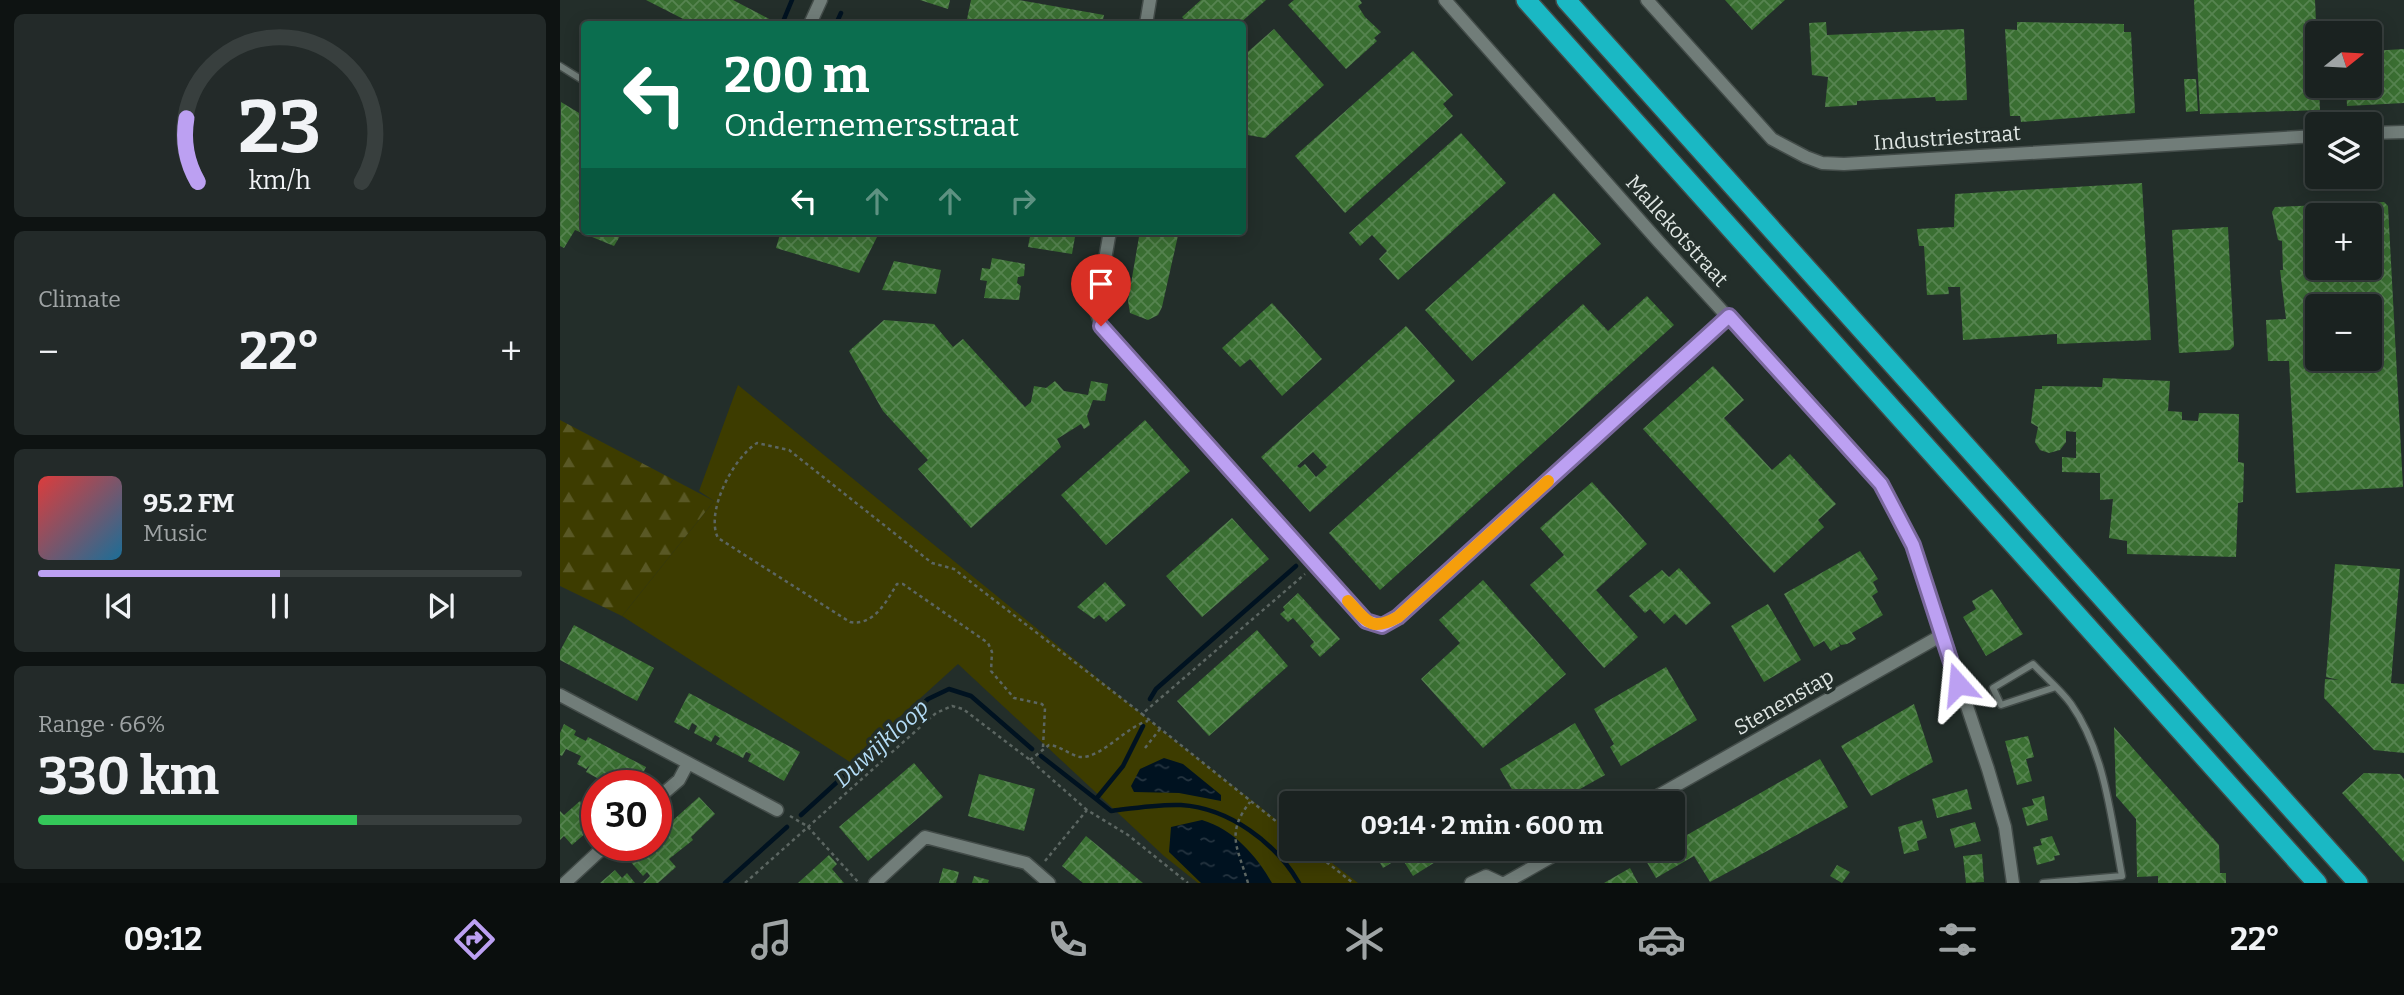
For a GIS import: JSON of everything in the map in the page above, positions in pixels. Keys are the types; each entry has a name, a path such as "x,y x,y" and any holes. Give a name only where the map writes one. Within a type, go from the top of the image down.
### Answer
{"highway":[{"path":"1526,0 2317,883"},
{"path":"1566,0 2358,883"}],"street":[{"path":"811,21 821,0"},
{"path":"1146,21 1150,0"},
{"name":"Mallekotstraat","path":"1445,0 1881,484 1913,545 2005,827 2013,883"},
{"name":"Industriestraat","path":"1647,0 1772,139 1792,152 1822,163 1882,162 2145,144 2305,137"},
{"path":"2382,133 2404,132"},
{"path":"1109,235 1096,311 1101,326 1366,621 1382,626 1398,617 1729,316"},
{"name":"Stenenstap","path":"1667,791 1942,635"},
{"path":"560,695 777,810"},
{"path":"672,786 679,780 688,763"},
{"path":"875,883 925,837 1026,863 1049,883"},
{"path":"565,883 589,861"},
{"path":"1471,883 1486,876 1503,883 1543,861"}],"lane":[{"path":"560,66 581,79"},
{"path":"2043,883 2123,879 2092,740 2070,703 2056,687 2033,664 1993,688 2001,705 2056,687"}],"path":[{"path":"1043,747 1045,708 1042,704 1014,698 991,671 992,652 988,643 902,584 897,584 873,617 859,624 850,622 718,538 713,528 713,519 742,455 757,443 789,450 932,563 954,569 1279,824"},
{"path":"1142,715 1316,564"},
{"path":"745,883 936,713 952,706 962,709 1030,760 1087,810 1128,835 1188,883"},
{"path":"1030,760 1043,747 1059,746 1081,757 1103,747 1138,723 1153,723"},
{"path":"1145,748 1160,729"},
{"path":"1248,883 1234,836 1235,822 1250,801"},
{"path":"777,810 807,826 859,883"},
{"path":"1036,872 1087,810"},
{"path":"1325,861 1353,883"}],"green space":[{"path":"738,385 1160,729 1279,822 1279,861 1330,861 1358,883 1198,883 1164,856 958,664 850,762 622,616 714,501 699,491"},
{"path":"560,420 714,501 622,616 560,586"}],"water":[{"path":"1164,758 1183,764 1221,795 1221,801 1179,793 1134,792 1131,786 1140,769"},
{"path":"1202,820 1224,830 1243,844 1272,883 1201,883 1169,852 1171,827"}],"building":[{"path":"646,0 733,0 773,21 687,21"},
{"path":"920,0 950,0 948,9"},
{"path":"971,0 1019,0 1104,15 1103,21 967,21"},
{"path":"1201,0 1266,0 1242,21 1185,21 1182,17"},
{"path":"1294,0 1360,0 1362,3 1358,6 1365,17 1381,32 1374,38 1377,41 1346,69 1288,5"},
{"path":"1725,0 1785,0 1752,30"},
{"path":"2194,0 2315,0 2316,21 2305,21 2305,98 2319,98 2320,110 2200,114"},
{"path":"1826,22 1827,35 1964,29 1967,100 1936,101 1935,97 1857,101 1857,105 1825,107 1828,77 1812,75 1809,23"},
{"path":"2017,22 2124,24 2124,32 2131,32 2135,113 2021,122 2020,116 2010,116 2005,29 2017,30"},
{"path":"1274,29 1324,85 1265,138 1246,135 1246,54"},
{"path":"2404,49 2404,103 2347,106 2347,98 2382,98 2382,50"},
{"path":"1413,51 1453,95 1443,104 1453,116 1345,213 1295,156"},
{"path":"2184,79 2196,79 2198,111 2186,112"},
{"path":"561,102 581,114 581,232 575,230 564,248 560,246"},
{"path":"1461,133 1506,183 1398,280 1379,259 1387,251 1372,235 1360,246 1349,233"},
{"path":"2142,183 2151,340 2057,344 2057,334 1963,340 1960,287 1948,287 1949,294 1927,295 1924,246 1919,246 1917,229 1954,227 1955,194"},
{"path":"1554,193 1601,244 1472,361 1425,310"},
{"path":"2384,202 2388,206 2403,487 2296,493 2289,361 2268,361 2266,320 2286,319 2280,270 2283,270 2282,241 2278,240 2272,212 2275,207 2305,206 2305,280 2382,280 2382,203 2369,203"},
{"path":"2228,227 2234,346 2230,350 2179,353 2172,230"},
{"path":"587,235 621,235 614,246"},
{"path":"780,235 878,235 859,273 776,248"},
{"path":"1030,235 1075,235 1072,254 1028,247"},
{"path":"1139,235 1178,235 1158,315 1148,320 1130,313 1128,301"},
{"path":"992,258 1025,264 1024,276 1018,277 1017,283 1021,286 1019,300 984,298 987,281 980,280 982,268 990,269"},
{"path":"894,261 941,270 936,294 882,290"},
{"path":"1647,296 1674,325 1380,590 1329,533 1583,304 1608,331"},
{"path":"1272,303 1322,359 1282,396 1250,359 1240,367 1222,348"},
{"path":"884,320 934,324 953,347 963,339 1025,407 1031,402 1034,386 1046,388 1055,381 1064,391 1088,395 1091,381 1108,384 1105,401 1093,400 1087,416 1090,425 1084,429 1081,424 1057,439 1061,447 971,528 918,469 928,460 883,411 849,351"},
{"path":"1406,326 1455,381 1310,512 1261,457","holes":["1313,452 1327,467 1316,477 1305,464 1300,468 1297,466"]},
{"path":"1713,366 1744,400 1724,418 1772,470 1790,454 1836,504 1818,520 1824,527 1774,573 1643,429"},
{"path":"2103,378 2170,381 2168,411 2182,412 2182,420 2198,421 2199,413 2239,414 2238,462 2244,463 2243,502 2238,503 2236,557 2127,554 2127,541 2109,538 2113,499 2100,500 2100,473 2062,472 2062,457 2076,458 2076,432 2066,431 2066,442 2060,450 2049,453 2040,450 2035,442 2038,427 2031,423 2035,389 2042,389 2042,386 2102,387"},
{"path":"1145,420 1190,471 1106,545 1061,495"},
{"path":"1592,482 1647,544 1596,590 1638,637 1604,668 1530,585 1564,555 1540,528"},
{"path":"1232,518 1269,559 1202,617 1166,576"},
{"path":"1860,551 1878,579 1873,582 1878,592 1872,596 1883,615 1852,633 1856,639 1847,644 1841,645 1838,641 1840,646 1831,651 1824,641 1814,647 1784,594"},
{"path":"2335,564 2400,569 2391,683 2404,684 2404,753 2374,750 2324,698 2325,679 2339,680 2326,677"},
{"path":"1679,568 1711,603 1686,625 1675,614 1664,624 1650,609 1645,613 1629,596 1662,570 1669,577"},
{"path":"1483,580 1566,674 1483,748 1421,679 1460,643 1439,620"},
{"path":"1105,582 1126,605 1106,622 1099,615 1094,619 1077,607"},
{"path":"1992,589 2023,634 1986,656 1963,617 1976,609 1972,601"},
{"path":"1298,593 1340,639 1320,657 1310,646 1314,642 1293,618 1288,622 1280,614 1285,610 1283,607"},
{"path":"1768,604 1801,660 1764,682 1731,626"},
{"path":"574,625 654,668 637,701 560,660 560,651"},
{"path":"1257,630 1288,666 1209,736 1177,701"},
{"path":"1666,667 1697,720 1621,766 1610,747 1614,744 1594,709"},
{"path":"689,693 800,752 784,781 748,761 751,754 746,752 743,758 716,744 720,738 715,735 711,742 694,733 697,726 692,723 689,730 674,722"},
{"path":"1914,704 1933,762 1871,796 1841,746"},
{"path":"1575,723 1605,775 1576,791 1513,791 1500,769"},
{"path":"564,724 576,731 574,735 586,741 588,737 646,767 644,770 587,770 590,765 586,769 577,764 581,756 566,749 562,756 560,755 560,733"},
{"path":"2114,727 2219,845 2220,873 2226,873 2226,883 2158,883 2158,876 2137,877 2136,819 2116,796"},
{"path":"2028,736 2034,757 2026,759 2032,781 2017,785 2005,741"},
{"path":"1820,759 1848,807 1710,882 1694,856 1656,878 1646,861 1685,861 1685,836"},
{"path":"914,763 943,797 868,861 839,827"},
{"path":"2364,773 2400,774 2404,779 2404,862 2342,793"},
{"path":"979,774 1035,789 1024,831 968,816"},
{"path":"1967,789 1972,809 1937,818 1932,799"},
{"path":"2044,796 2048,820 2027,826 2022,808 2034,805 2032,799"},
{"path":"699,797 715,814 691,837 693,840 672,857 672,821"},
{"path":"581,802 581,837 572,845 564,836 560,840 560,811 564,815"},
{"path":"1922,820 1927,838 1917,841 1919,850 1904,854 1898,827"},
{"path":"1975,822 1981,841 1955,848 1950,829"},
{"path":"1086,836 1143,883 1083,883 1062,866"},
{"path":"2052,836 2060,855 2054,856 2055,860 2037,865 2033,847 2042,845 2040,839"},
{"path":"1982,854 1984,882 1966,883 1963,856"},
{"path":"829,855 837,864 832,869 844,883 798,883"},
{"path":"630,861 671,861 676,867 658,883 643,883 650,876 647,872 643,876"},
{"path":"1379,861 1394,861 1383,868"},
{"path":"1404,861 1437,861 1413,876"},
{"path":"1837,865 1850,872 1842,883 1830,876"},
{"path":"943,868 959,872 956,883 939,883"},
{"path":"1630,868 1638,883 1604,883"},
{"path":"615,870 622,878 627,873 635,883 600,883"},
{"path":"974,876 989,880 988,883 972,883"}],"waterway":[{"path":"783,21 792,0"},
{"path":"837,21 841,13"},
{"name":"Duwijkloop","path":"1150,699 1156,689 1296,566"},
{"name":"Duwijkloop","path":"801,815 928,699 949,689 971,696 1032,749"},
{"name":"Duwijkloop","path":"1041,756 1096,799 1123,766 1143,726"},
{"path":"1096,799 1111,811 1181,805 1199,808 1233,820 1278,854 1299,883"},
{"name":"Duwijkloop","path":"725,883 787,827"}],"slow traffic":[{"path":"1348,601 1366,621 1375,625 1382,626 1398,617 1548,481"}],"route":[{"path":"1101,326 1366,621 1382,626 1398,617 1729,316 1881,484 1913,545 1958,684"}]}
